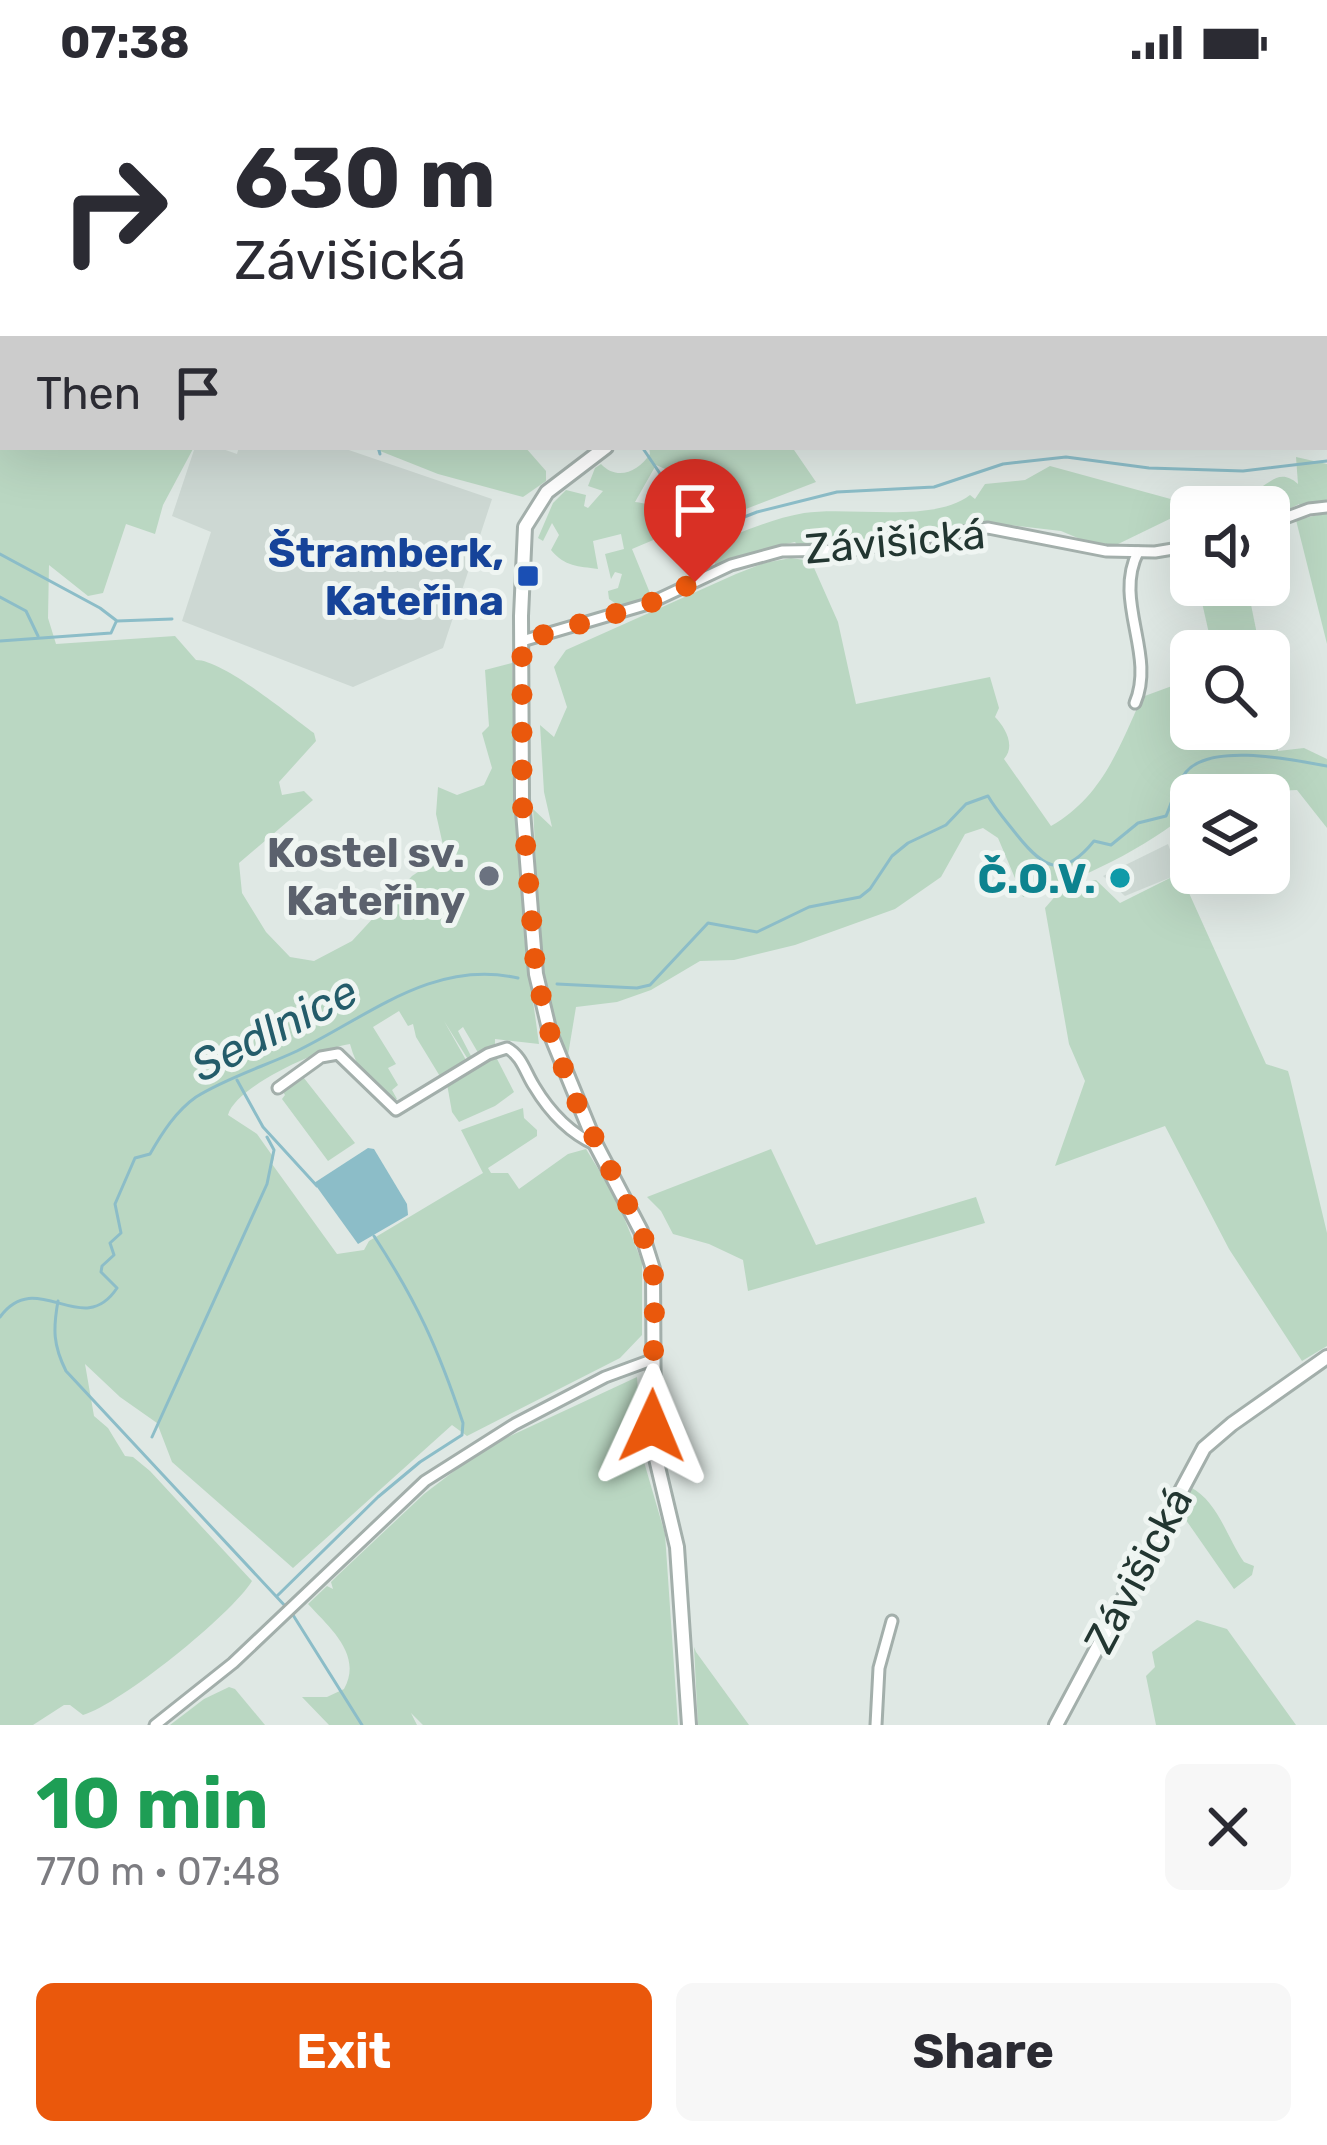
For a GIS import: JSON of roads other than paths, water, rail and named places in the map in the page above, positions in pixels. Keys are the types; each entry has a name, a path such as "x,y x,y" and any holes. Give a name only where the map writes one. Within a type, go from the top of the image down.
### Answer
{"street":[{"path":"602,450 547,492 529,518 522,544 522,800 536,974 550,1033 596,1144 650,1255 655,1284 654,1450 677,1547 689,1725"},
{"path":"1290,516 1327,507"},
{"name":"Závišická","path":"522,641 633,609 731,565 782,551 850,550 988,528 1106,551 1170,548"},
{"path":"1135,703 1142,669 1129,582 1138,552"},
{"path":"278,1088 321,1057 338,1054 396,1110 488,1054 507,1048 519,1056 554,1114 578,1137 596,1144"},
{"name":"Závišická","path":"1056,1725 1204,1448 1327,1358"},
{"path":"154,1725 233,1664 425,1481 515,1424 605,1377 653,1359"},
{"path":"876,1725 879,1668 892,1621"}],"water":[{"path":"368,1148 374,1149 407,1204 408,1215 358,1244 314,1183"}],"waterway":[{"path":"379,450 380,454"},
{"path":"644,450 701,534 757,512 837,492 934,487 1003,464 1066,457 1149,468 1243,471 1327,461"},
{"path":"0,554 117,621 172,619"},
{"path":"0,597 26,611 38,636"},
{"path":"0,641 111,633 116,622"},
{"name":"Sedlnice","path":"557,984 650,985 708,923 757,932 809,907 860,897 908,843 946,825 966,804 988,796 1036,856 1063,865 1094,841 1111,845 1138,823 1166,816 1186,772 1198,763 1233,755 1327,766"},
{"name":"Sedlnice","path":"0,1317 14,1303 29,1298 89,1308 117,1288 101,1272 114,1255 110,1243 121,1233 115,1204 135,1158 150,1154 176,1116 196,1097 430,984 487,974 518,978"},
{"path":"237,1080 263,1127 317,1186"},
{"path":"152,1437 267,1184 274,1150 267,1137"},
{"path":"277,1596 378,1497 462,1435 463,1423 435,1348 374,1236"},
{"path":"58,1301 55,1337 66,1371 287,1608"},
{"path":"293,1615 362,1725"}],"place":[{"name":"Štramberk, Kateřina","path":"528,576"},
{"name":"Kostel sv. Kateřiny","path":"489,876"},
{"name":"Č.O.V.","path":"1120,878"}]}
